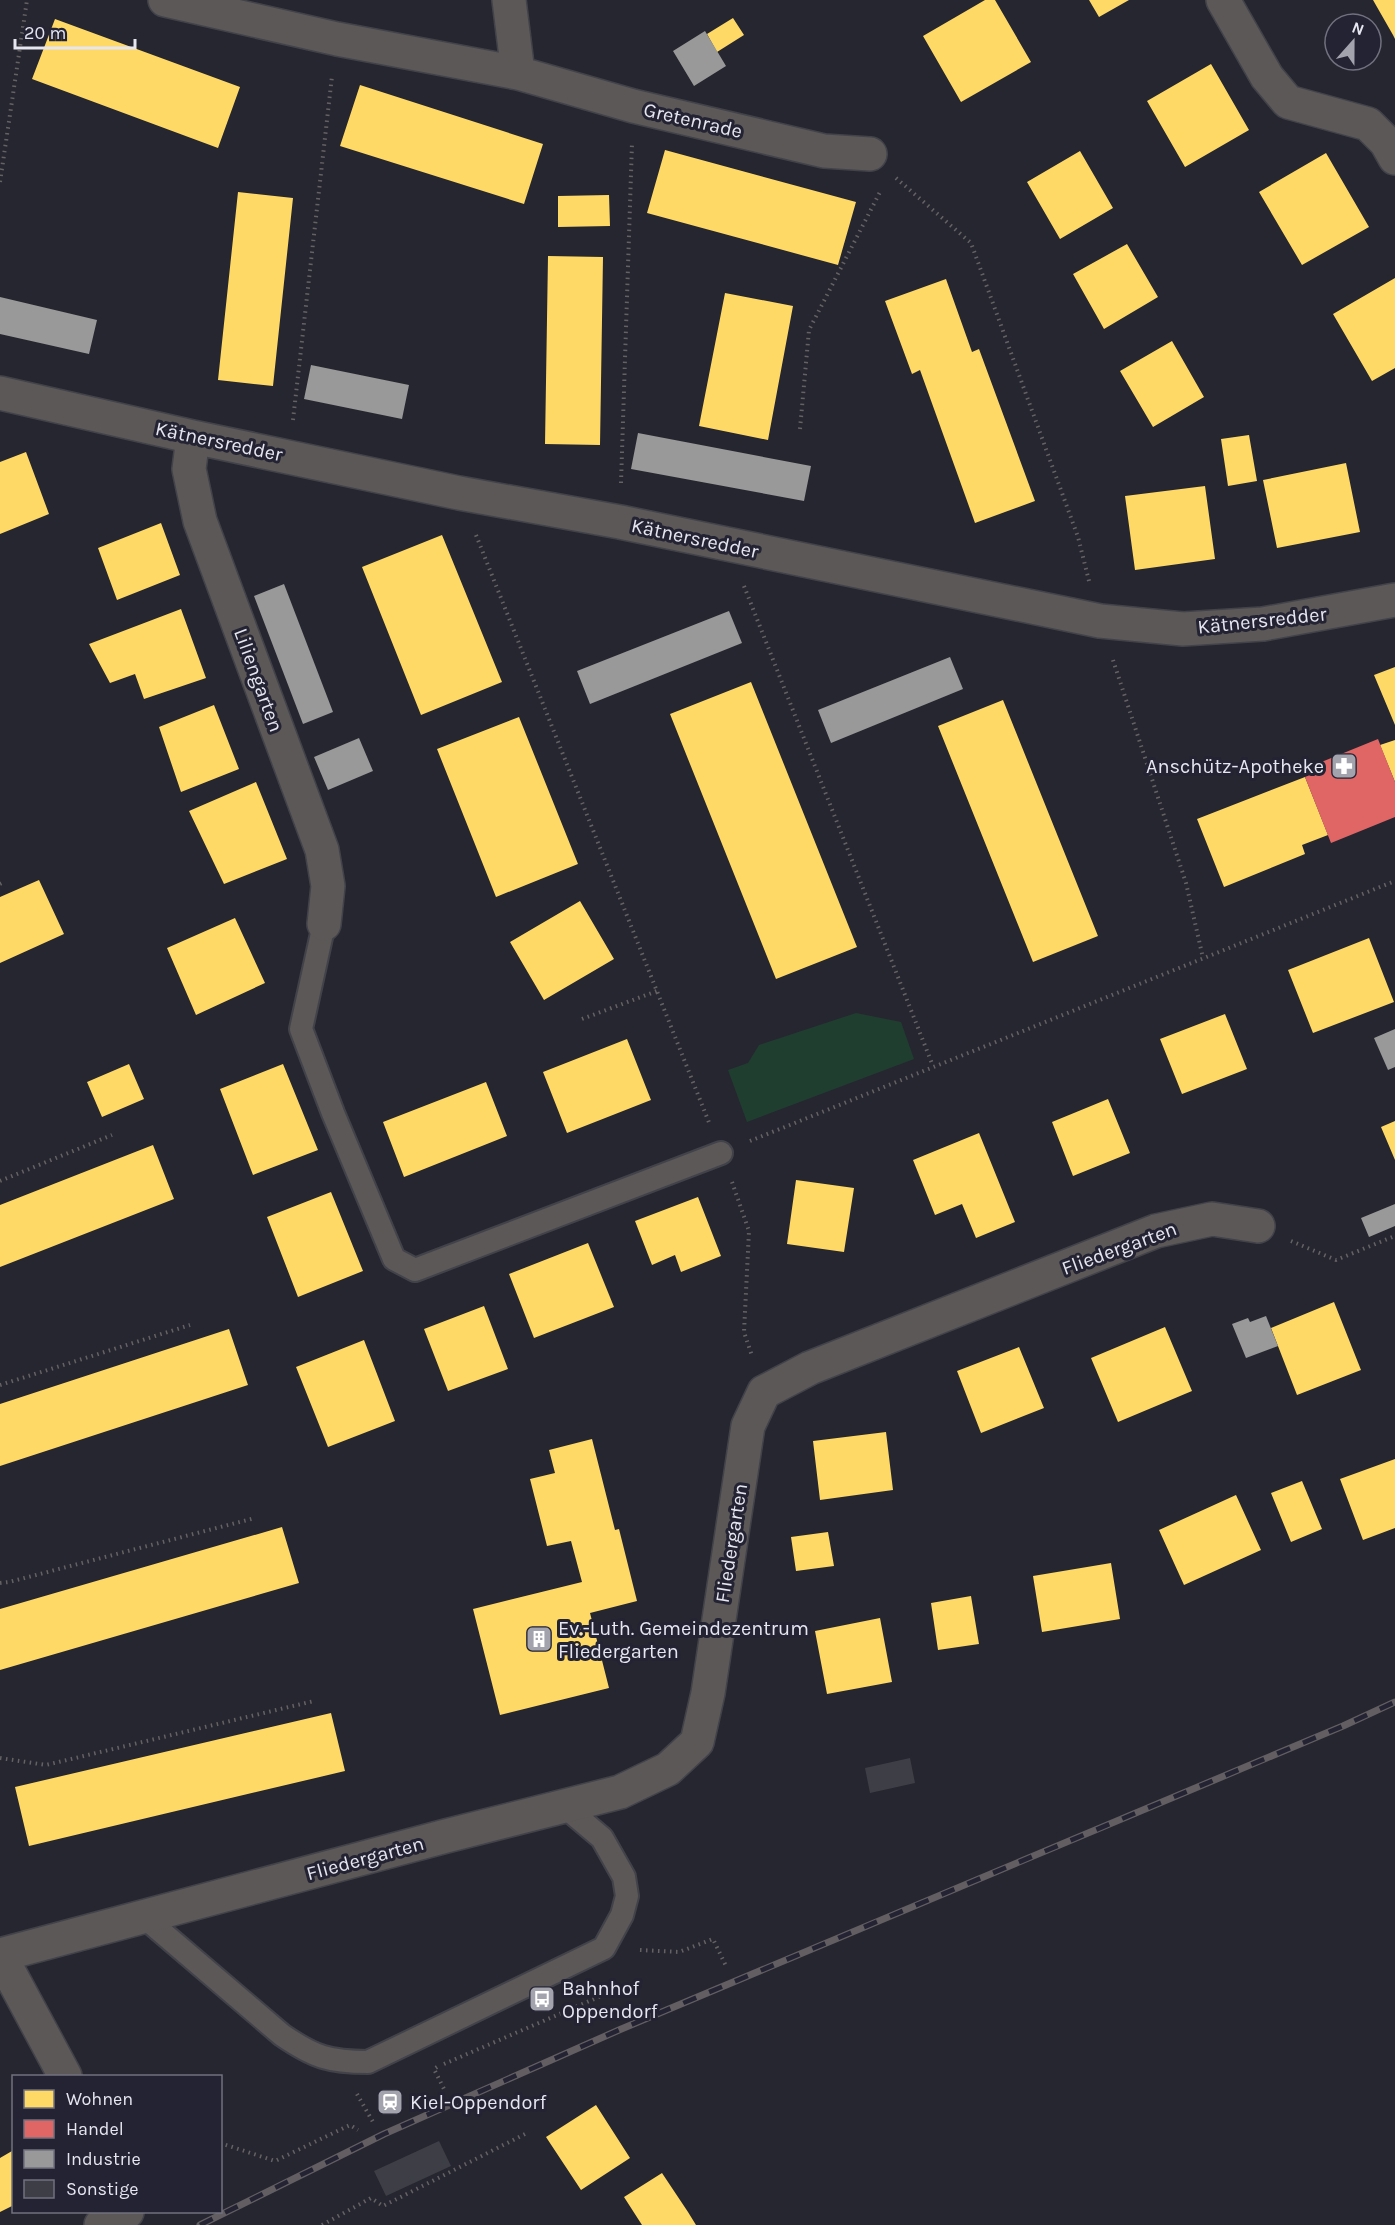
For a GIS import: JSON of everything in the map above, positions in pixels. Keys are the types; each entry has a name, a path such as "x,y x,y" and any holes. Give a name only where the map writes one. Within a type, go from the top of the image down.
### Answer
{"street":[{"name":"Gretenrade","path":"165,0 337,39 518,74 633,106 880,164"},
{"path":"509,0 518,74"},
{"path":"1223,0 1267,77 1288,102 1368,124 1386,142 1395,158"},
{"name":"Kätnersredder","path":"0,393 193,437 288,455 459,493 620,522 1100,621 1183,629 1263,624 1395,600"},
{"name":"Liliengarten","path":"193,437 189,469 200,521 322,849 328,885 324,924"},
{"name":"Fliedergarten","path":"3,1961 144,1917 621,1792 668,1769 697,1742 708,1693 748,1426 764,1392 810,1368 1156,1231 1212,1219 1258,1226"},
{"path":"3,1961 64,2075"},
{"path":"100,2225 123,2213"}],"lane":[{"path":"324,924 301,1029 333,1113 394,1259 415,1270 721,1153"},
{"path":"144,1917 282,2035 306,2052 340,2062 368,2062 603,1948 622,1916 627,1896 624,1876 602,1838 564,1806"}],"path":[{"path":"0,182 27,0"},
{"path":"288,455 337,39"},
{"path":"620,522 633,106"},
{"path":"800,429 809,330 880,164 971,243 1078,537 1100,621 1186,883 1203,958"},
{"path":"459,493 721,1153 749,1231 744,1332 764,1392"},
{"path":"728,546 933,1066"},
{"path":"1148,768 1168,761"},
{"path":"721,1153 1395,881"},
{"path":"582,1019 657,991"},
{"path":"0,1181 112,1135"},
{"path":"1258,1226 1336,1260 1395,1236"},
{"path":"0,1385 190,1325"},
{"path":"0,1583 255,1518"},
{"path":"0,1758 46,1765 314,1701"},
{"path":"679,1952 713,1940 726,1966"},
{"path":"362,2105 374,2122"},
{"path":"222,2144 275,2161 350,2125 358,2130"},
{"path":"322,2225 370,2198 383,2206 529,2132"}],"green space":[{"path":"856,1013 901,1022 914,1059 747,1122 728,1070 748,1063 759,1045"}],"building: Wohnen":[{"path":"985,0 995,0 1031,62 961,102 923,36"},
{"path":"1089,0 1129,0 1099,17"},
{"path":"1373,0 1395,0 1395,39 1383,18 1383,12 1380,12"},
{"path":"733,18 744,35 717,52 707,34"},
{"path":"55,19 240,87 218,148 32,79"},
{"path":"1211,64 1249,130 1185,167 1147,101"},
{"path":"360,85 543,144 524,204 340,146"},
{"path":"665,150 856,202 838,265 647,213"},
{"path":"1080,151 1113,208 1060,239 1027,182"},
{"path":"1326,153 1369,227 1302,265 1259,192"},
{"path":"238,192 293,198 273,386 218,380"},
{"path":"609,195 610,226 558,227 558,196"},
{"path":"1127,244 1158,297 1104,329 1073,274"},
{"path":"548,256 603,257 600,445 545,444"},
{"path":"1395,278 1395,368 1372,381 1333,314"},
{"path":"946,279 972,352 979,349 1035,501 975,523 920,370 912,374 885,301"},
{"path":"725,293 793,306 768,440 699,426"},
{"path":"1172,341 1204,397 1153,427 1120,371"},
{"path":"1249,435 1257,481 1228,486 1221,439"},
{"path":"26,452 49,514 0,534 0,462"},
{"path":"1346,463 1360,532 1277,548 1263,480"},
{"path":"1205,486 1215,559 1135,570 1125,496"},
{"path":"161,523 180,575 117,600 98,548"},
{"path":"442,535 502,682 421,715 362,567"},
{"path":"181,609 206,678 144,699 135,674 110,683 89,644"},
{"path":"1395,667 1395,725 1374,675"},
{"path":"751,682 857,947 776,979 670,714"},
{"path":"1003,700 1098,936 1033,962 938,726"},
{"path":"214,705 239,769 181,792 159,727"},
{"path":"519,717 578,864 496,897 437,749"},
{"path":"1395,740 1395,782 1380,745"},
{"path":"1305,777 1328,835 1302,845 1305,854 1224,887 1197,819"},
{"path":"256,782 287,859 224,884 189,811"},
{"path":"39,880 64,934 0,963 0,897"},
{"path":"580,901 614,959 544,1000 510,942"},
{"path":"235,918 265,983 196,1015 167,948"},
{"path":"1369,938 1394,1002 1313,1033 1288,970"},
{"path":"1225,1014 1247,1069 1182,1094 1160,1039"},
{"path":"627,1039 651,1100 567,1133 543,1072"},
{"path":"129,1064 144,1099 102,1117 87,1082"},
{"path":"283,1064 318,1150 253,1175 220,1089"},
{"path":"486,1082 507,1136 404,1177 383,1122"},
{"path":"1108,1099 1130,1153 1073,1176 1052,1122"},
{"path":"1395,1121 1395,1160 1381,1127"},
{"path":"979,1133 1015,1222 976,1238 962,1204 935,1215 913,1160"},
{"path":"153,1145 174,1199 0,1267 0,1205"},
{"path":"796,1180 854,1188 844,1252 787,1244"},
{"path":"331,1192 363,1271 298,1297 267,1217"},
{"path":"698,1197 721,1256 681,1272 675,1255 652,1265 635,1221"},
{"path":"588,1243 614,1307 534,1338 509,1274"},
{"path":"1334,1302 1361,1370 1297,1395 1271,1328"},
{"path":"484,1306 508,1369 448,1391 424,1329"},
{"path":"1165,1327 1192,1391 1118,1422 1091,1358"},
{"path":"229,1329 248,1385 0,1466 0,1404"},
{"path":"364,1340 395,1421 328,1447 296,1367"},
{"path":"1019,1347 1044,1408 981,1433 957,1371"},
{"path":"886,1432 893,1490 820,1500 813,1441"},
{"path":"592,1439 615,1530 619,1529 637,1601 590,1613 609,1688 500,1715 473,1609 582,1582 571,1541 547,1546 530,1479 555,1473 549,1450"},
{"path":"1395,1459 1395,1528 1363,1540 1340,1479"},
{"path":"1302,1481 1322,1529 1291,1542 1271,1493"},
{"path":"1236,1495 1261,1550 1184,1585 1159,1530"},
{"path":"282,1527 299,1583 0,1670 0,1609"},
{"path":"828,1532 834,1566 796,1571 791,1537"},
{"path":"1111,1563 1120,1619 1042,1632 1033,1576"},
{"path":"971,1596 979,1644 938,1650 931,1603"},
{"path":"880,1618 892,1682 827,1694 815,1631"},
{"path":"331,1713 345,1771 29,1846 15,1787"},
{"path":"596,2105 630,2158 581,2190 546,2137"},
{"path":"12,2151 12,2206 0,2212 0,2158"},
{"path":"662,2173 696,2225 642,2225 624,2197"}],"building: Handel":[{"path":"1378,739 1395,782 1395,817 1331,843 1305,777 1322,770 1319,763"}],"building: Industrie":[{"path":"705,31 726,66 694,86 673,51"},
{"path":"0,297 97,320 89,354 0,334"},
{"path":"311,365 409,385 402,419 304,399"},
{"path":"638,433 811,466 804,501 631,469"},
{"path":"284,584 333,712 303,724 254,596"},
{"path":"729,611 742,643 590,704 577,671"},
{"path":"950,657 963,689 831,743 818,710"},
{"path":"359,738 373,771 328,790 314,757"},
{"path":"1395,1029 1395,1067 1388,1070 1374,1038"},
{"path":"1395,1204 1395,1226 1369,1237 1361,1218"},
{"path":"1266,1316 1278,1346 1246,1358 1232,1324 1248,1318 1250,1322"}],"building: Sonstige":[{"path":"910,1758 915,1783 870,1793 865,1768"},
{"path":"439,2141 451,2166 386,2196 374,2171"}],"railway":[{"path":"200,2225 384,2134 619,2030 1343,1726 1395,1702"}],"place":[{"name":"Anschütz-Apotheke","path":"1344,766"},
{"name":"Ev.-Luth. Gemeindezentrum Fliedergarten","path":"539,1639"},
{"name":"Bahnhof Oppendorf","path":"542,1999"},
{"name":"Kiel-Oppendorf","path":"390,2102"}]}
